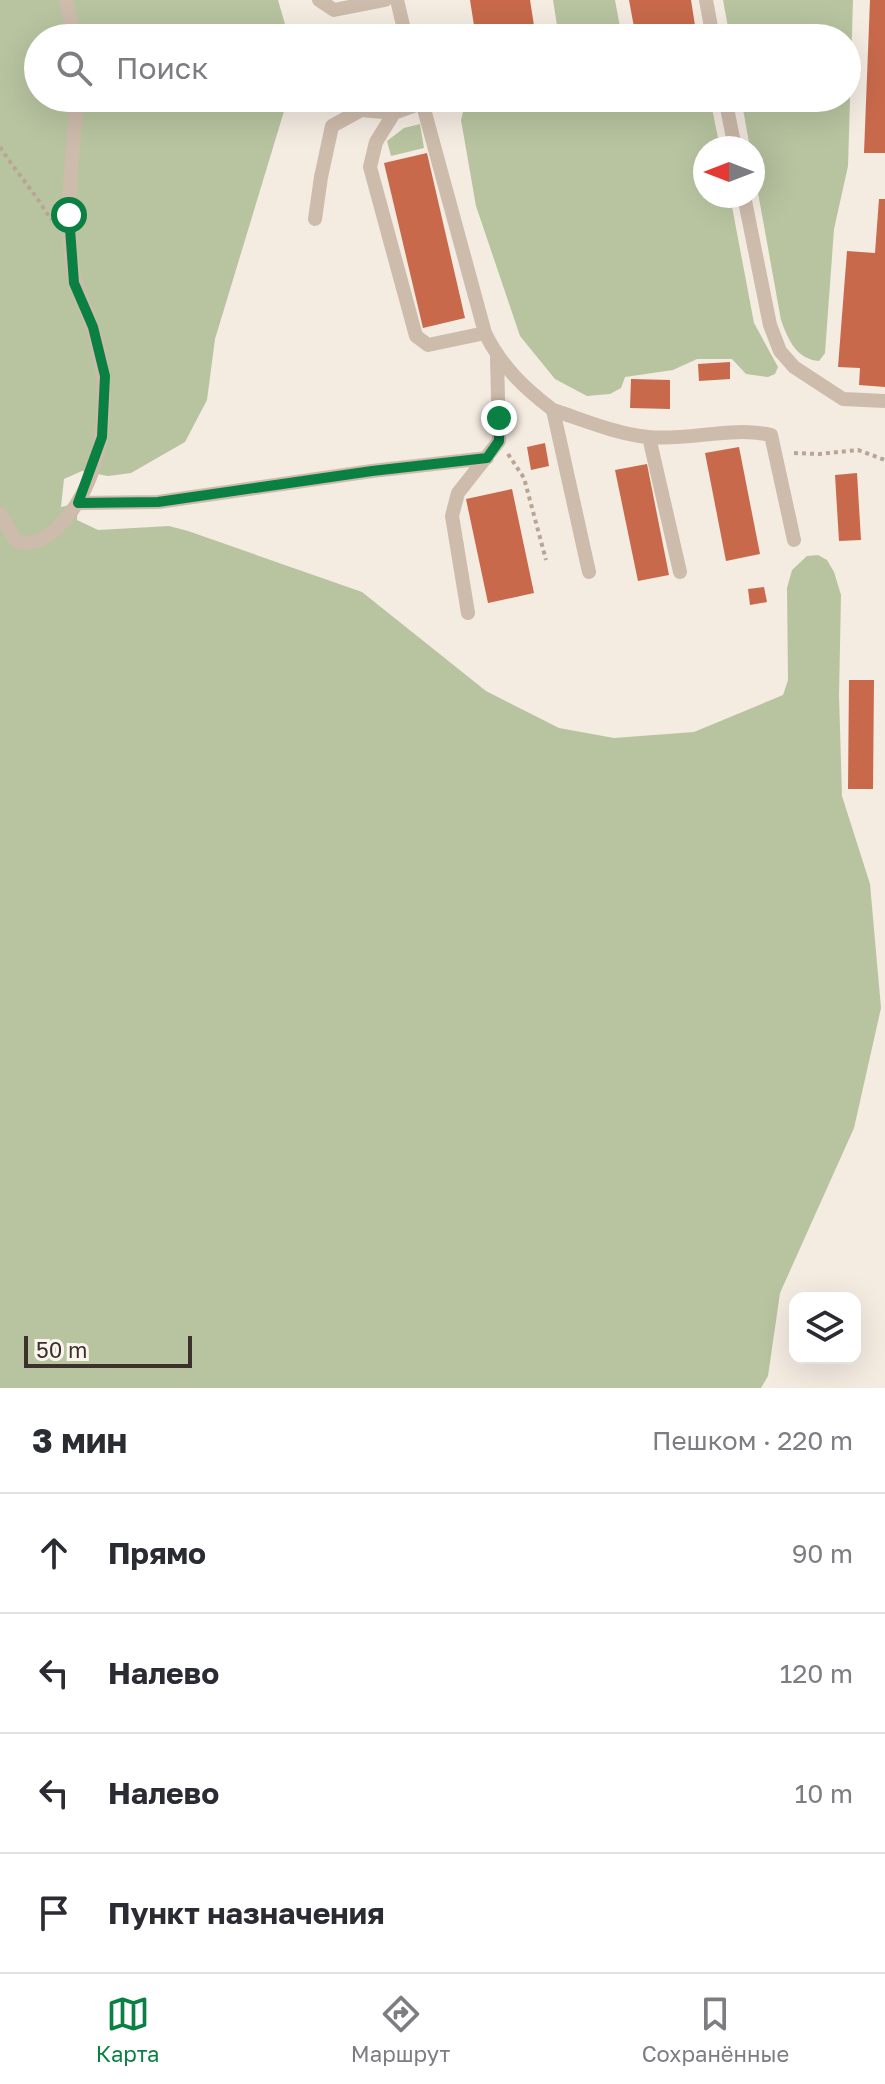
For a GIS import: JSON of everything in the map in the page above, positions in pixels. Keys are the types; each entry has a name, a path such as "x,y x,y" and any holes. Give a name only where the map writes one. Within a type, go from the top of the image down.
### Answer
{"lane":[{"path":"66,0 71,24"},
{"path":"319,0 334,10 385,0"},
{"path":"397,0 403,24"},
{"path":"706,0 710,24"},
{"path":"0,514 16,541 28,544 43,540 78,503 102,437 105,376 93,327 74,283 71,255 69,215 76,112"},
{"path":"315,219 332,126 357,112"},
{"path":"383,112 394,113 376,142 370,167 416,336 428,345 485,333"},
{"path":"425,112 485,333 497,358 529,392 553,410 615,430 649,437 760,432 771,435 794,540"},
{"path":"728,112 733,136"},
{"path":"746,208 770,325 780,351 794,367 843,399 885,401"},
{"path":"468,613 452,516 458,493 499,441 497,358"},
{"path":"553,410 589,572"},
{"path":"649,437 680,572"},
{"path":"78,503 158,502 487,458"}],"path":[{"path":"0,147 15,171 41,201 54,226"},
{"path":"499,441 524,478 546,560"},
{"path":"777,452 819,454 858,450 885,460"}],"green space":[{"path":"0,0 278,0 285,24 24,24 24,112 284,112 215,339 207,400 185,442 131,473 108,476 82,471 64,479 61,507 78,503 77,520 98,530 169,526 362,592 486,691 559,728 614,738 694,732 783,695 788,680 787,588 792,570 807,556 818,555 827,560 841,595 839,695 842,796 870,884 881,1008 854,1128 780,1293 768,1376 761,1388 0,1388"},
{"path":"553,0 615,0 619,24 557,24"},
{"path":"723,0 853,0 852,24 727,24"},
{"path":"463,112 713,112 718,136 693,136 693,208 732,208 754,323 778,367 775,374 768,377 746,374 732,359 697,359 673,370 625,377 621,388 610,394 587,396 555,379 520,336 476,206 461,120"},
{"path":"744,112 850,112 848,166 834,229 825,353 819,361 799,352 790,341 781,320 761,208 765,208 765,136 748,136"},
{"path":"420,124 424,148 391,156 387,141 404,128"}],"building":[{"path":"470,0 530,0 534,24 474,24"},
{"path":"629,0 691,0 695,24 633,24"},
{"path":"870,0 885,0 885,153 864,153"},
{"path":"427,153 465,318 423,328 384,163"},
{"path":"879,199 885,199 885,387 859,385 860,368 838,367 847,251 875,253"},
{"path":"730,362 730,379 699,381 698,364"},
{"path":"631,379 670,380 670,409 630,408"},
{"path":"545,443 549,466 531,470 527,447"},
{"path":"739,447 760,554 726,561 705,453"},
{"path":"647,464 669,575 638,581 615,470"},
{"path":"857,473 861,540 839,541 835,475"},
{"path":"512,489 534,593 488,603 466,499"},
{"path":"764,587 767,602 750,605 748,589"},
{"path":"849,680 874,680 873,789 848,789"}],"route":[{"path":"69,215 74,283 93,327 105,376 102,437 78,503 158,502 487,458 499,441 499,418"}]}
